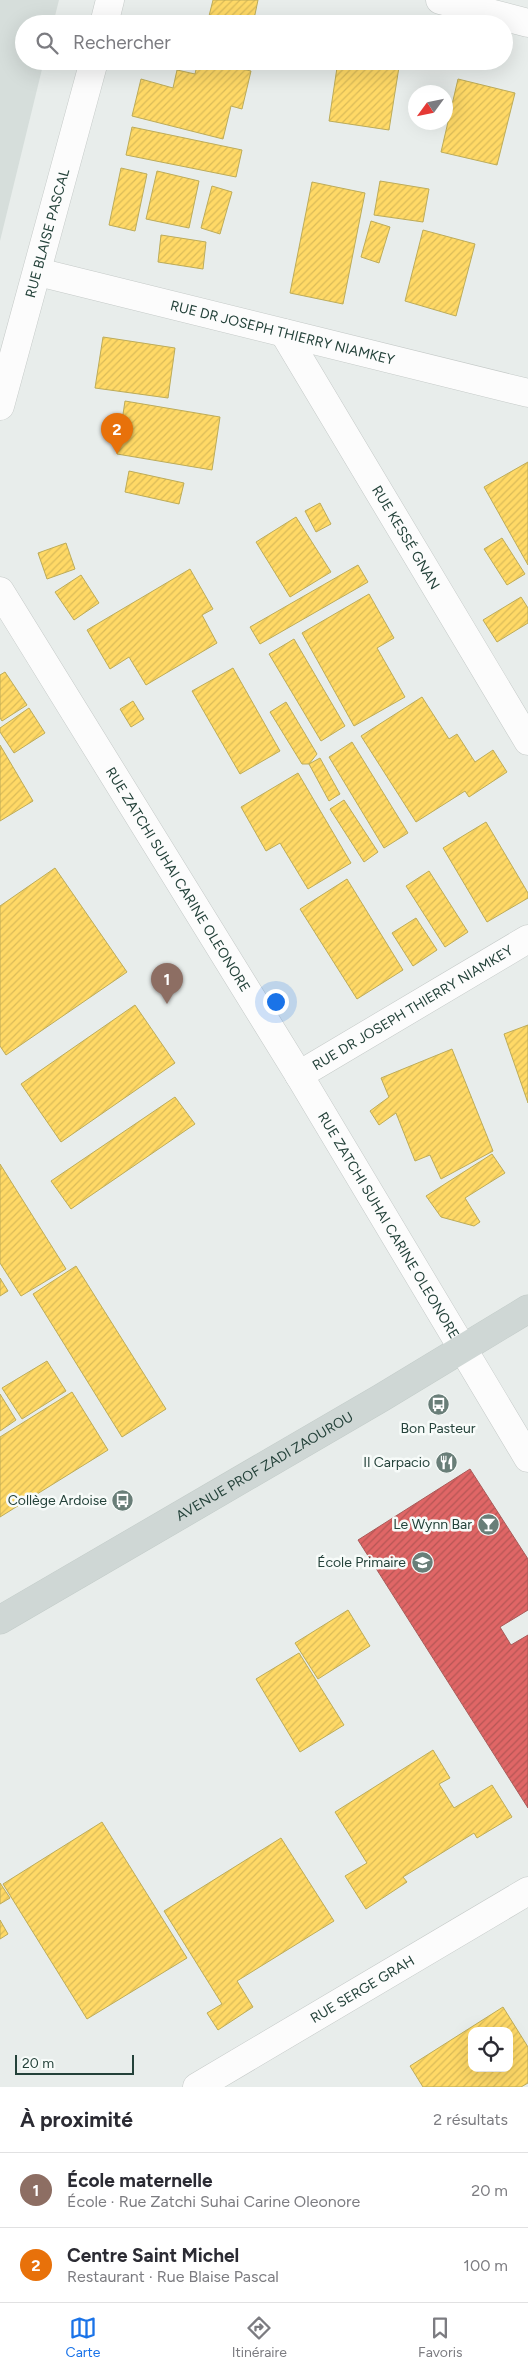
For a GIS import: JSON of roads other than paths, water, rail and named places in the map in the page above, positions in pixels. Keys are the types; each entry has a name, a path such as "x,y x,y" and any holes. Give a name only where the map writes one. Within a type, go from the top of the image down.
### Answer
{"main road":[{"name":"AVENUE PROF ZADI ZAOUROU","path":"0,1620 381,1398 528,1309"}],"street":[{"path":"106,15 110,0"},
{"path":"440,0 497,15"},
{"path":"513,19 528,23"},
{"name":"RUE BLAISE PASCAL","path":"0,406 92,70"},
{"name":"RUE DR JOSEPH THIERRY NIAMKEY","path":"38,272 528,393"},
{"name":"RUE KESSÉ GNAN","path":"284,333 528,740"},
{"name":"RUE ZATCHI SUHAI CARINE OLEONORE","path":"0,591 299,1075 528,1458"},
{"name":"RUE DR JOSEPH THIERRY NIAMKEY","path":"299,1075 528,939"},
{"name":"RUE SERGE GRAH","path":"197,2087 528,1891"}],"place":[{"name":"Centre Saint Michel","path":"117,454"},
{"name":"École maternelle","path":"167,1004"},
{"name":"Bon Pasteur","path":"438,1405"},
{"name":"Il Carpacio","path":"446,1462"},
{"name":"Collège Ardoise","path":"123,1500"},
{"name":"Le Wynn Bar","path":"488,1524"},
{"name":"École Primaire","path":"422,1562"}]}
